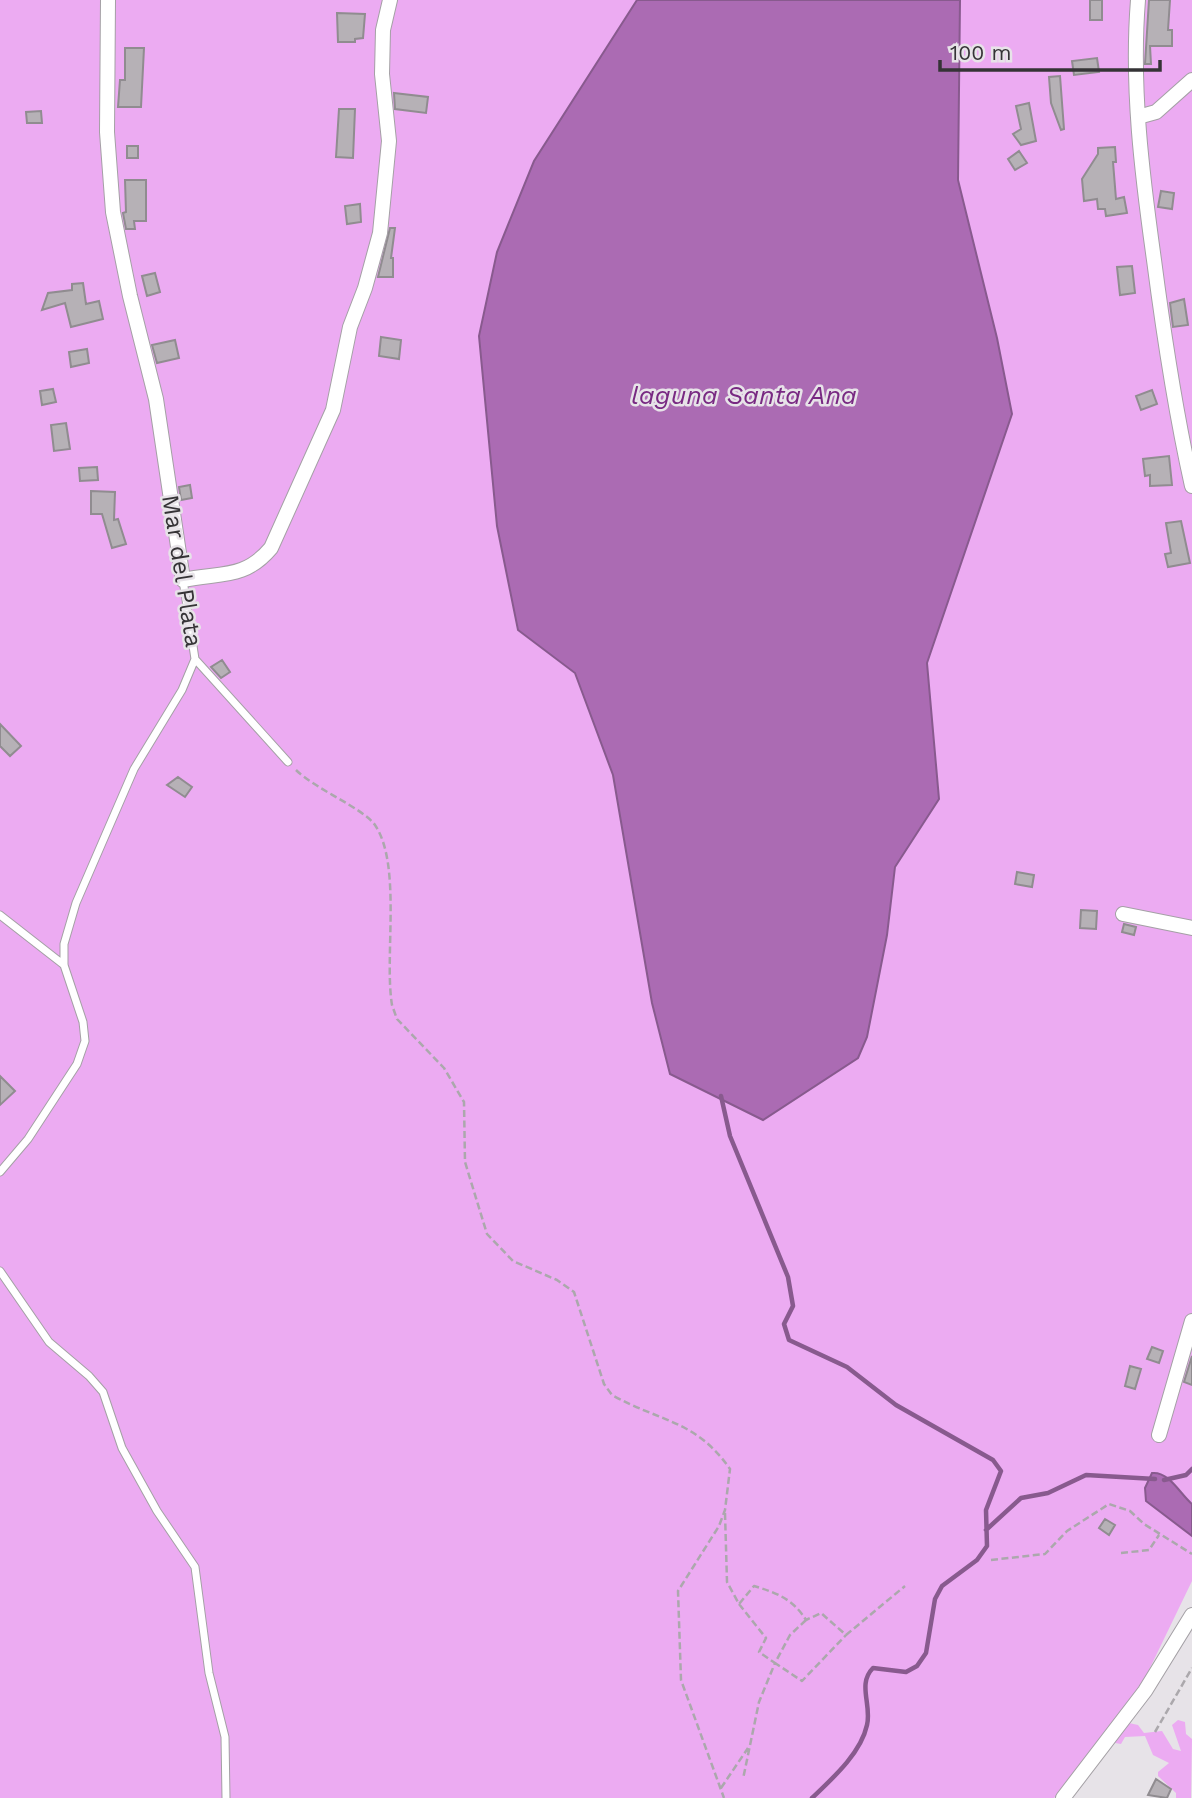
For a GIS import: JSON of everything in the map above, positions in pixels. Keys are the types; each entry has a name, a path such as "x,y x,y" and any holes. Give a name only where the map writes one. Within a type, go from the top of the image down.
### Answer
{"street":[{"name":"Mar del Plata","path":"108,0 107,132 113,212 130,296 156,399 183,580"},
{"path":"183,580 237,573 257,564 271,548 333,410 350,327 365,288 380,233 388,141 382,74 383,30 390,0"},
{"path":"1138,0 1135,88 1138,117 1172,399 1192,486"},
{"path":"1138,117 1156,112 1192,80"},
{"path":"1123,914 1192,928"},
{"path":"1159,1435 1192,1321"},
{"path":"1063,1798 1145,1691 1192,1615"}],"lane":[{"name":"Mar del Plata","path":"0,1172 28,1139 78,1064 85,1041 83,1022 64,965 65,944 76,903 134,769 182,690 195,659 183,580"},
{"path":"195,659 289,762"},
{"path":"0,915 64,965"},
{"path":"0,1271 48,1342 89,1376 103,1392 122,1448 156,1511 195,1567 209,1673 225,1737 226,1798"}],"path":[{"path":"289,762 306,779 368,818 374,824 382,842 389,892 392,1005 397,1019 444,1068 464,1102 465,1162 487,1234 513,1261 557,1280 574,1292 604,1384 612,1395 690,1428 717,1451 730,1469 725,1510 727,1582 739,1604 766,1638 759,1652 802,1681 846,1635 905,1587"},
{"path":"991,1560 1045,1554 1068,1531 1109,1504 1120,1506 1159,1535 1192,1554"},
{"path":"724,1798 681,1679 678,1591 719,1526 725,1510"},
{"path":"1121,1553 1149,1550 1159,1535"},
{"path":"739,1604 754,1586 783,1595 799,1608 806,1620"},
{"path":"743,1779 759,1702 790,1635 806,1620 821,1613 846,1635"},
{"path":"1155,1732 1192,1668"},
{"path":"721,1788 750,1746"}],"shaded area":[{"path":"0,0 1192,0 1192,1581 1134,1701 1129,1723 1138,1725 1144,1733 1162,1731 1173,1749 1181,1751 1172,1725 1178,1720 1185,1722 1186,1734 1192,1739 1191,1798 1176,1798 1176,1793 1158,1776 1158,1772 1169,1763 1153,1755 1145,1736 1125,1737 1121,1744 1115,1743 1118,1722 1054,1798 0,1798"}],"water":[{"name":"laguna Santa Ana","path":"637,0 960,0 958,180 997,338 1012,414 927,663 939,799 895,867 887,935 867,1037 858,1058 763,1120 670,1074 652,1003 613,775 575,673 518,630 497,526 479,336 497,252 534,161"},
{"path":"1152,1473 1169,1479 1192,1504 1192,1536 1146,1501 1145,1488"}],"building":[{"path":"1090,0 1102,0 1102,20 1090,20"},
{"path":"1149,0 1170,0 1168,30 1172,30 1172,46 1150,46 1151,64 1145,64"},
{"path":"337,13 365,14 363,38 355,39 355,42 338,42"},
{"path":"125,48 144,48 141,107 118,107 120,80 125,80"},
{"path":"1097,58 1099,72 1074,75 1072,61"},
{"path":"1060,76 1064,129 1061,130 1051,103 1049,77"},
{"path":"394,93 428,97 426,113 395,109"},
{"path":"1029,103 1036,141 1021,145 1013,134 1021,129 1016,106"},
{"path":"339,109 355,109 353,158 336,157"},
{"path":"41,111 42,123 27,123 26,112"},
{"path":"127,146 138,146 138,158 127,158"},
{"path":"1115,147 1116,162 1113,162 1116,199 1124,197 1127,213 1106,216 1105,209 1098,209 1097,199 1084,201 1082,179 1098,154 1098,148"},
{"path":"1019,151 1027,163 1015,170 1008,159"},
{"path":"125,180 146,180 146,221 134,221 135,229 126,229 123,213 126,212"},
{"path":"1161,191 1174,193 1172,209 1158,207"},
{"path":"360,204 361,222 347,224 345,206"},
{"path":"390,228 395,228 391,258 393,277 378,277"},
{"path":"1132,266 1135,293 1120,295 1117,267"},
{"path":"155,273 160,292 147,296 142,276"},
{"path":"83,283 86,304 99,301 103,319 71,327 65,303 42,310 48,293 72,290 72,284"},
{"path":"1184,299 1188,325 1173,327 1170,303"},
{"path":"381,337 401,340 399,359 379,356"},
{"path":"175,340 179,358 157,363 152,345"},
{"path":"87,349 89,363 71,367 69,352"},
{"path":"53,389 56,402 42,405 40,391"},
{"path":"1152,390 1157,404 1141,410 1136,396"},
{"path":"66,423 70,449 54,451 51,425"},
{"path":"1169,456 1172,485 1150,486 1150,475 1145,476 1143,459"},
{"path":"97,467 98,480 80,481 79,468"},
{"path":"190,485 192,498 181,500 179,487"},
{"path":"91,491 115,492 114,520 118,519 126,544 112,548 102,514 91,514"},
{"path":"1181,521 1190,563 1168,567 1165,554 1171,553 1166,523"},
{"path":"222,660 230,672 221,678 211,667"},
{"path":"0,724 21,746 10,756 0,746"},
{"path":"178,777 192,787 185,797 167,785"},
{"path":"1017,872 1034,875 1032,887 1015,884"},
{"path":"1081,910 1097,911 1096,929 1080,928"},
{"path":"1124,924 1136,927 1134,935 1122,932"},
{"path":"0,1076 15,1091 0,1105"},
{"path":"1152,1347 1163,1351 1159,1363 1147,1359"},
{"path":"1192,1356 1192,1385 1184,1382"},
{"path":"1130,1366 1141,1369 1135,1389 1125,1386"},
{"path":"1105,1519 1115,1525 1109,1535 1099,1528"},
{"path":"1156,1779 1171,1789 1167,1798 1148,1795"}],"waterway":[{"path":"721,1096 730,1136 788,1277 793,1306 784,1324 789,1340 847,1367 896,1405 993,1460 1001,1471 986,1510 987,1546 977,1560 942,1586 935,1599 926,1653 917,1666 906,1672 873,1668 868,1674 865,1688 868,1717 864,1735 845,1764 812,1798"},
{"path":"1164,1480 1186,1475 1192,1469"},
{"path":"986,1530 1021,1498 1048,1493 1086,1475 1155,1479"}]}
